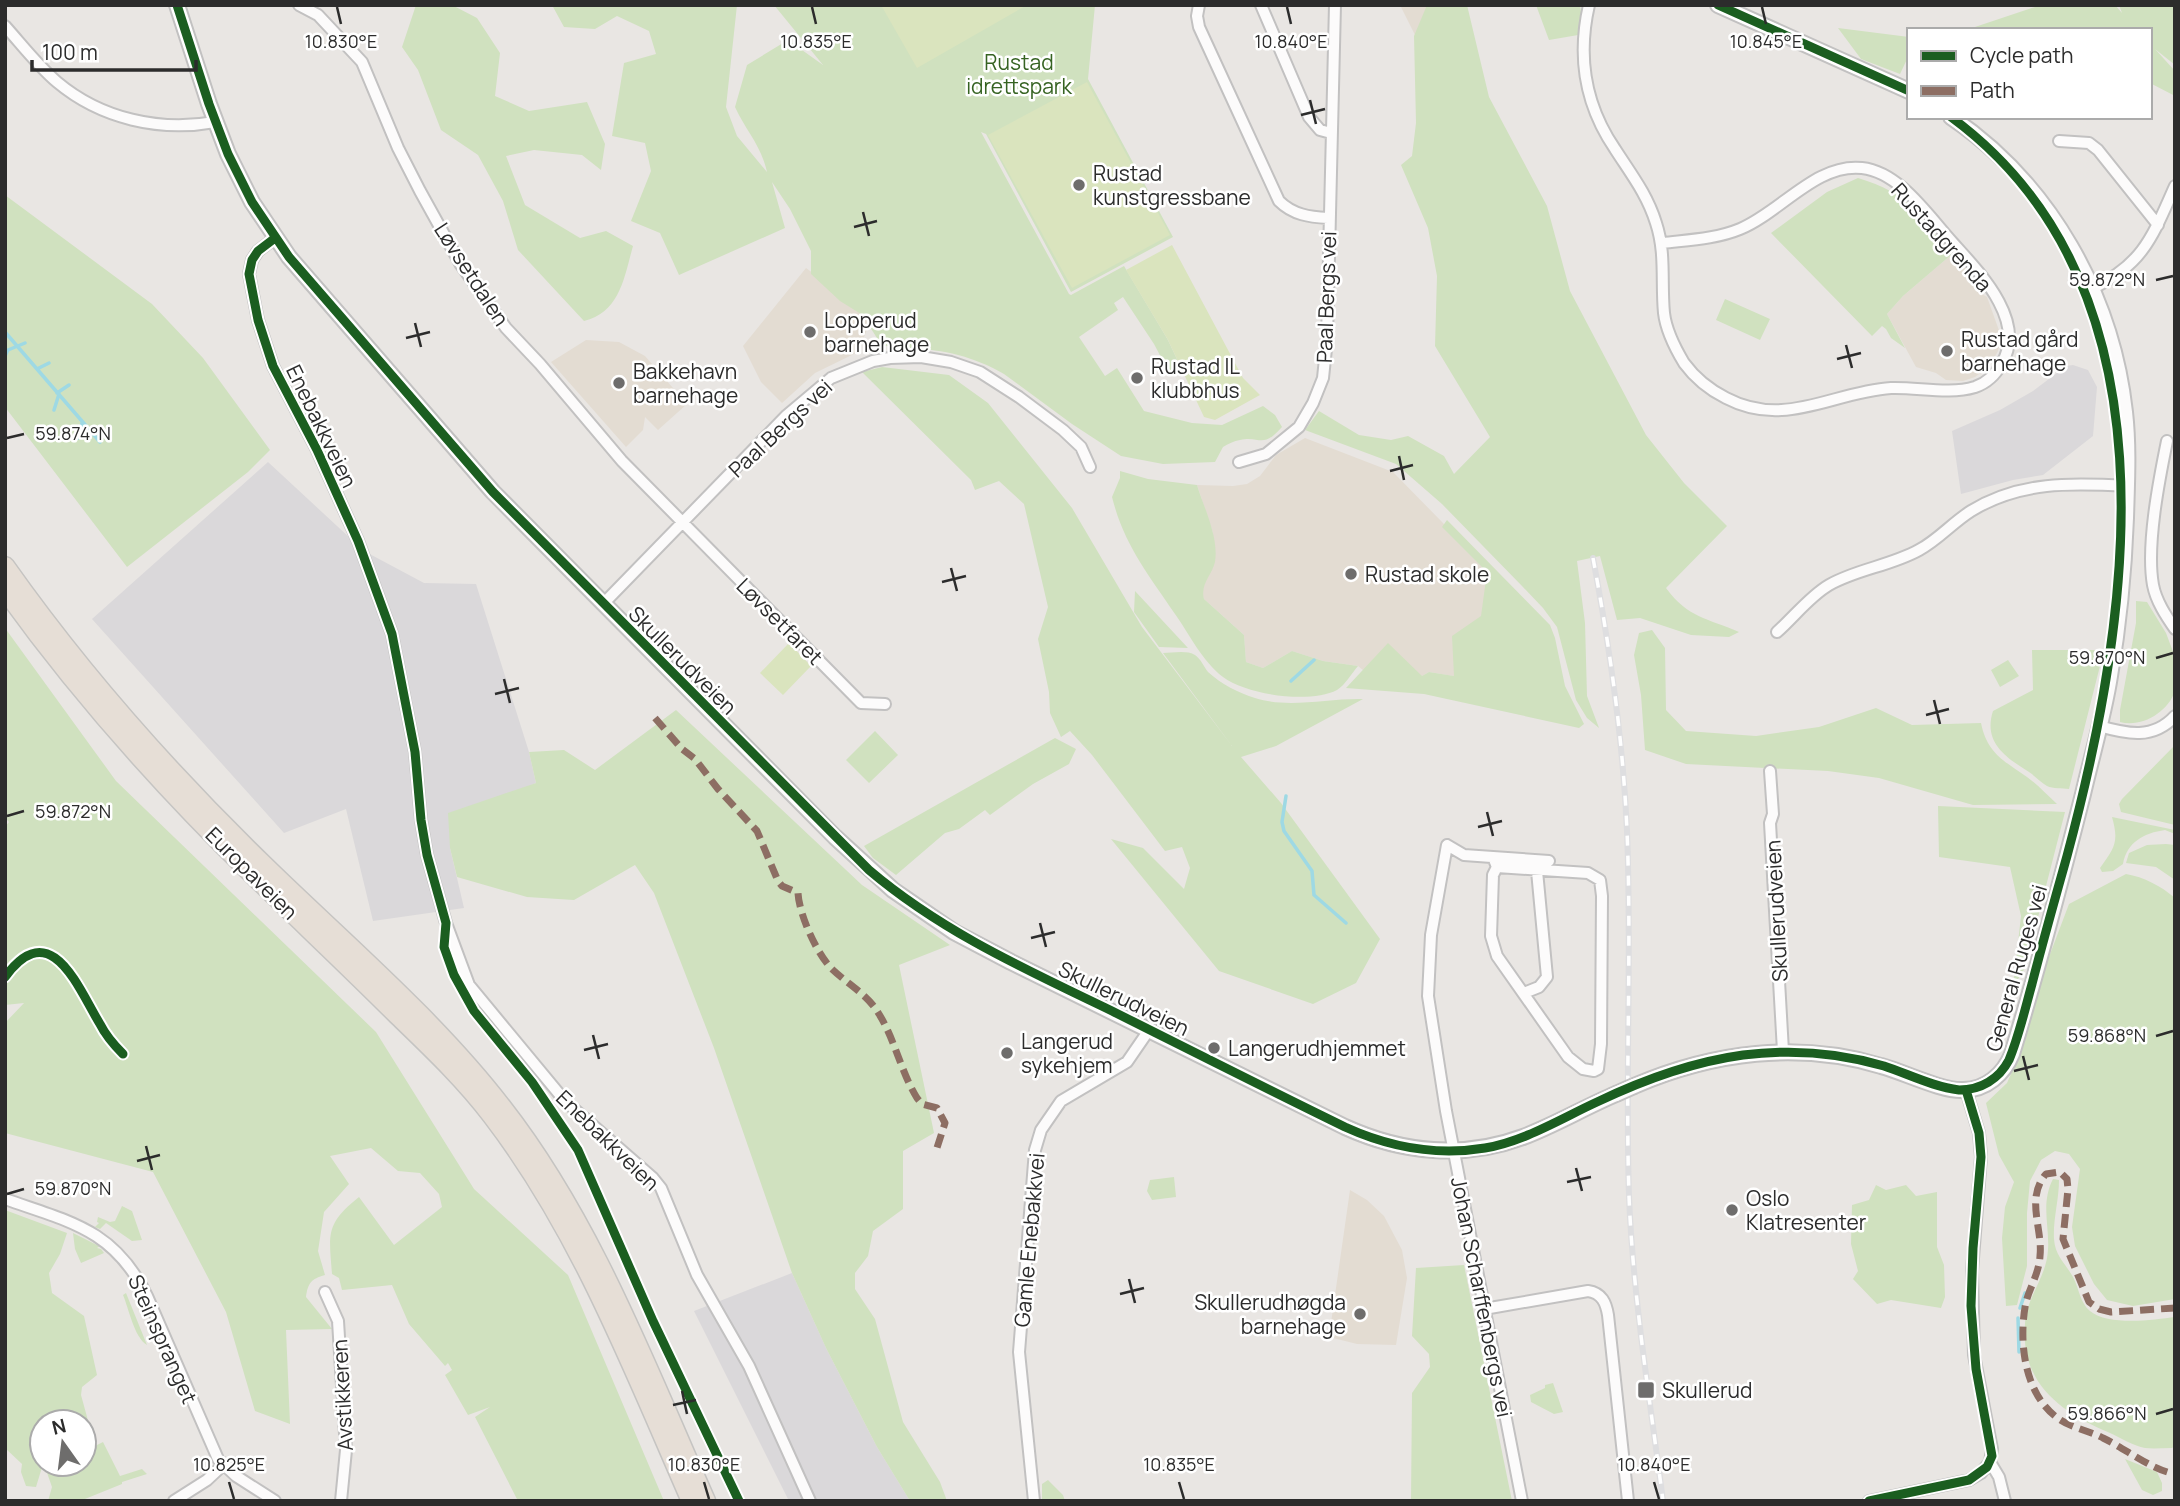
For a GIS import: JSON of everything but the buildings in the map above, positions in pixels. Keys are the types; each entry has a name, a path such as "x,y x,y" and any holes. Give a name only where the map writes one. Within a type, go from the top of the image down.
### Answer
{"highway":[{"name":"Europaveien","path":"5,566 86,674 166,767 433,1028 502,1106 542,1162 582,1230 706,1501"},
{"name":"Europaveien","path":"5,590 75,683 133,750 250,872 447,1063 491,1114 545,1194 579,1255 691,1501"}],"main road":[{"path":"177,5 215,122 243,186 275,238"},
{"path":"1717,5 1907,91"},
{"name":"General Ruges vei","path":"1953,119 1997,154 2030,188 2059,228 2093,288 2119,373 2125,415 2127,486 2124,553 2110,676 2074,831 2012,1054 2006,1067 1996,1077 1979,1087 1966,1090"},
{"name":"Skullerudveien","path":"275,238 305,277 477,475 603,604 835,837 893,890 939,923 973,942 1358,1133 1401,1146 1454,1151 1486,1147 1524,1137 1663,1074 1709,1061 1783,1051 1843,1056 1953,1089 1966,1090"}],"street":[{"name":"Løvsetdalen","path":"299,5 318,15 362,62 419,191 461,265 506,328 611,449 681,522"},
{"name":"Paal Bergs vei","path":"1199,5 1199,27 1279,201 1292,211 1310,217 1328,218"},
{"path":"1261,5 1309,117 1320,130 1331,133"},
{"name":"Paal Bergs vei","path":"1239,462 1266,454 1299,427 1323,378 1327,339 1335,5"},
{"name":"Rustadgrenda","path":"1589,5 1582,58 1587,90 1598,121 1642,187 1662,243 1664,314 1673,342 1692,373 1712,391 1740,405 1769,411 1789,410 1878,390 1975,387 1996,373 2009,349 2010,337 2005,317 1996,296 1983,277 1905,191 1882,174 1864,168 1828,172 1774,211 1730,233 1704,239 1662,243"},
{"path":"5,26 57,82 99,108 126,119 164,126 194,126 215,122"},
{"path":"2059,141 2089,143 2098,149 2158,225"},
{"path":"2093,288 2136,260 2158,225 2175,186"},
{"name":"Enebakkveien","path":"275,238 258,251 252,260 249,274 258,320 273,366 317,450 358,541 392,634 415,752 427,855 446,923 469,985 565,1101 661,1188 697,1275 749,1366 810,1501"},
{"name":"Paal Bergs vei","path":"603,604 787,415 831,378 861,365 890,358 920,357 951,362 992,378 1073,438 1081,446 1090,467"},
{"path":"2167,441 2156,517 2152,574 2157,599 2175,629"},
{"path":"1777,632 1827,586 1919,551 1968,513 1987,502 2039,486 2127,486"},
{"name":"Løvsetfaret","path":"681,522 861,703 885,704"},
{"path":"2099,726 2122,733 2144,733 2165,725 2175,716"},
{"name":"Skullerudveien","path":"1770,771 1773,814 1770,822 1783,1051"},
{"name":"Johan Scharffenbergs vei","path":"1495,862 1461,854 1447,845 1431,935 1428,996 1454,1151 1522,1501"},
{"path":"1495,862 1549,861"},
{"path":"1495,862 1537,871 1588,873 1597,877 1601,885 1601,1044 1598,1069 1583,1069 1569,1057 1508,974 1493,947 1491,911 1495,862"},
{"path":"1524,993 1539,987 1547,977 1537,871"},
{"name":"Gamle Enebakkvei","path":"1034,1501 1019,1352 1035,1150 1041,1130 1061,1101 1127,1062 1149,1030"},
{"path":"1868,1501 1969,1480 1981,1473 1990,1462 1992,1449 1975,1362 1971,1306 1972,1248 1981,1157 1979,1133 1966,1090"},
{"name":"Steinspranget","path":"5,1199 90,1231 112,1247 129,1265 146,1296 199,1418 223,1465 275,1501"},
{"path":"1484,1309 1588,1291 1598,1294 1603,1300 1608,1315 1628,1501"},
{"name":"Avstikkeren","path":"325,1292 338,1321 346,1450 341,1501"},
{"path":"1990,1462 1999,1477 2005,1501"},
{"path":"174,1501 207,1480 223,1465"}],"shaded area":[{"path":"1400,5 1449,5 1417,39"},
{"path":"1951,255 1965,268 1981,290 1980,293 1987,297 2001,336 1998,351 1989,367 1975,377 1963,381 1946,380 1936,373 1916,367 1887,314 1903,296"},
{"name":"Lopperud barnehage","path":"806,268 872,317 858,352 815,373 782,403 761,382 743,346"},
{"name":"Bakkehavn barnehage","path":"586,340 619,342 645,356 687,404 658,430 645,417 643,430 626,447 551,362"},
{"path":"2073,365 2088,370 2097,387 2093,436 2043,475 1961,494 1952,431 2000,410 2033,391 2066,366"},
{"name":"Rustad skole","path":"1305,438 1393,472 1543,625 1553,692 1429,672 1403,687 1380,684 1358,666 1323,661 1292,651 1263,668 1246,662 1244,635 1204,599 1202,592 1213,533 1197,485 1247,484 1260,476 1276,455"},
{"path":"268,462 364,551 424,583 476,584 529,752 536,783 518,791 450,848 464,908 373,921 346,809 284,833 92,619"},
{"path":"1350,1190 1367,1200 1384,1216 1402,1250 1407,1278 1396,1345 1357,1344 1329,1337"},
{"path":"792,1273 826,1348 877,1447 910,1501 789,1501 694,1311"}],"green space":[{"path":"416,5 452,5 477,18 500,53 495,96 529,111 587,102 605,144 601,170 582,155 534,150 506,156 525,205 580,238 606,231 633,246 619,292 606,310 596,317 584,321 518,250 503,201 478,155 441,130 418,70 402,47"},
{"name":"Rustad idrettspark","path":"552,5 737,5 726,107 737,136 767,172 757,146 735,107 747,65 788,40 823,65 774,5 1095,5 1088,79 1173,237 1071,292 986,134 981,132 1069,294 1124,266 1168,340 1183,372 1171,376 1123,297 1114,303 1118,310 1079,337 1105,376 1117,368 1144,411 1192,423 1222,425 1263,406 1275,415 1282,427 1265,440 1247,439 1223,447 1215,462 1163,464 1121,456 992,368 947,352 909,346 882,346 870,327 869,319 840,301 811,274 811,251 790,209 772,182 785,228 679,275 660,233 631,221 651,171 645,143 612,136 624,63 656,54 649,31 617,16 595,29 564,27"},
{"path":"881,5 1027,5 917,68"},
{"path":"1427,5 1467,5 1489,97 1547,206 1570,291 1646,435 1684,483 1727,526 1666,588 1690,611 1739,632 1729,637 1691,635 1640,618 1617,620 1600,556 1577,561 1585,623 1587,696 1599,728 1587,718 1576,700 1557,627 1543,608 1442,504 1396,464 1305,430 1319,411 1359,435 1391,440 1408,436 1444,456 1454,474 1490,437 1435,346 1437,276 1428,228 1401,165 1412,156 1416,123 1414,36"},
{"path":"1536,5 1580,5 1584,34 1549,40"},
{"path":"2041,5 2115,5 2122,13 2119,5 2175,5 2175,65 2155,49 2175,71 2175,96 2152,84 2152,28 1972,28"},
{"path":"1838,28 1907,37 1907,59 1900,74 1861,59"},
{"name":"Rustad kunstgressbane","path":"1087,82 1170,235 1072,288 988,135"},
{"path":"1858,178 1902,198 1951,255 1903,296 1887,314 1905,348 1891,338 1882,326 1872,336 1771,233 1827,192"},
{"path":"5,195 152,304 203,358 270,450 248,472 127,567 5,407"},
{"path":"1172,245 1243,378 1260,395 1215,420 1204,417 1168,340 1126,270"},
{"path":"1725,299 1770,319 1760,340 1716,320"},
{"path":"882,367 949,375 988,403 1072,508 1142,627 1232,746 1163,653 1192,653 1208,672 1224,684 1249,696 1268,701 1295,703 1363,699 1276,746 1241,757 1281,803 1380,939 1356,983 1313,1004 1219,971 1111,839 1143,848 1184,889 1190,868 1182,847 1165,851 1092,755 1070,731 1061,737 1050,713 1049,692 1038,639 1048,607 1024,504 999,481 975,490 971,480 862,372"},
{"path":"1120,471 1148,479 1197,485 1213,533 1216,552 1214,567 1204,589 1204,599 1244,635 1246,662 1263,668 1292,651 1323,661 1358,666 1343,685 1325,694 1295,697 1247,689 1216,671 1197,647 1130,545 1112,497"},
{"path":"1447,520 1550,625 1565,686 1584,724 1579,728 1424,694 1346,688 1388,643 1422,676 1429,672 1454,676 1452,636 1481,616 1487,572 1442,527"},
{"path":"1135,591 1188,648 1159,647 1134,612"},
{"path":"2136,601 2147,602 2166,633 2175,657 2175,691 2167,706 2153,717 2137,723 2128,723 2120,722 2120,710 2136,623"},
{"path":"5,628 116,781 376,1032 474,1189 568,1275 664,1501 518,1501 475,1417 490,1407 468,1415 445,1375 452,1370 448,1363 445,1366 409,1324 392,1285 342,1290 339,1278 332,1274 330,1249 332,1231 340,1215 359,1197 394,1245 442,1207 439,1194 420,1173 398,1171 371,1148 330,1156 349,1184 324,1212 318,1251 325,1275 311,1282 306,1297 332,1329 286,1330 290,1424 255,1411 226,1312 153,1172 5,1133 5,1023 24,1003 5,1005 5,827 9,822 5,818"},
{"path":"1652,630 1665,648 1666,710 1686,731 1756,736 1819,727 1876,708 1912,725 1981,723 1992,749 2057,804 1973,805 1879,778 1828,771 1686,764 1645,750 1641,695 1634,655 1639,633"},
{"path":"789,643 811,666 783,695 760,673"},
{"path":"2032,650 2104,650 2069,789 2047,786 2004,754 1998,748 1991,732 1993,711 2033,690"},
{"path":"2008,660 2019,676 2000,687 1991,670"},
{"path":"676,710 862,885 950,945 899,965 934,1133 903,1151 903,1209 873,1231 868,1256 855,1273 855,1289 875,1319 903,1422 940,1482 947,1501 910,1501 877,1447 826,1348 792,1273 714,1048 654,893 635,865 574,900 527,897 457,877 450,848 448,813 536,783 529,752 564,750 595,770"},
{"path":"875,731 898,755 869,783 846,760"},
{"path":"1055,738 1076,749 1069,764 1033,784 990,815 985,810 959,829 945,833 896,875 873,858 864,846"},
{"path":"2175,745 2175,825 2121,812 2119,804 2122,799"},
{"path":"1938,806 2065,812 2025,968 2013,987 2021,916 2010,867 1939,857"},
{"path":"2112,817 2175,830 2175,834 2165,830 2144,836 2128,850 2123,864 2113,871 2102,872 2100,868 2115,839"},
{"path":"2147,845 2175,845 2175,880 2156,867 2126,863 2129,853"},
{"path":"2126,874 2152,883 2175,898 2175,1299 2133,1306 2107,1300 2094,1284 2075,1246 2072,1227 2080,1169 2069,1154 2055,1151 2041,1160 2030,1181 2027,1266 2017,1305 2006,1306 2002,1238 2005,1207 2014,1182 1999,1155 1986,1103 2007,1083 2020,1053 2041,978 2069,904"},
{"path":"1174,1177 1176,1197 1152,1200 1147,1191 1150,1180"},
{"path":"2053,1179 2059,1180 2054,1224 2055,1245 2087,1308 2108,1319 2175,1317 2175,1446 2172,1448 2132,1444 2076,1416 2048,1394 2029,1364 2025,1345 2026,1315 2047,1258 2046,1209"},
{"path":"1876,1185 1886,1190 1906,1185 1916,1196 1937,1192 1937,1247 1944,1265 1945,1297 1941,1308 1891,1300 1877,1304 1853,1279 1858,1271 1851,1244 1852,1205 1869,1200"},
{"path":"122,1206 132,1211 142,1240 132,1241 106,1223 100,1229 95,1227 99,1223 98,1217 110,1222 115,1221"},
{"path":"5,1210 67,1233 60,1254 49,1273 52,1293 84,1316 97,1375 82,1387 85,1408 28,1408 28,1478 39,1478 36,1487 26,1486 21,1472 22,1464 5,1448"},
{"path":"73,1233 100,1246 97,1248 104,1253 81,1263 75,1249"},
{"path":"1464,1265 1512,1501 1411,1501 1412,1393 1430,1367 1429,1354 1412,1336 1416,1268"},
{"path":"126,1293 147,1345 132,1322 123,1295"},
{"path":"1553,1383 1563,1412 1554,1414 1531,1402 1530,1395"},
{"path":"103,1442 120,1476 142,1469 147,1474 80,1501 48,1501 52,1487 49,1478 98,1478 98,1444"},
{"path":"2125,1459 2157,1472 2162,1491 2153,1495 2142,1490"},
{"path":"1048,1480 1063,1495 1065,1501 1042,1501 1042,1484"}],"waterway":[{"path":"5,332 100,442"},
{"path":"5,356 8,350 25,343"},
{"path":"37,369 49,363"},
{"path":"57,393 69,385"},
{"path":"54,410 59,394"},
{"path":"78,438 82,423"},
{"path":"1291,681 1314,660"},
{"path":"1286,796 1282,822 1284,831 1312,871 1314,895 1346,923"},
{"path":"2020,1308 2025,1293"},
{"path":"2018,1318 2019,1352"}],"railway":[{"path":"1593,558 1615,694 1625,797 1629,922 1628,1105 1631,1234 1638,1311 1663,1501"}],"marked path":[{"path":"655,718 682,749 695,759 718,789 757,831 778,881 782,886 798,893 805,923 821,955 833,970 875,1007 917,1098 922,1104 937,1108 945,1123 935,1154"},
{"path":"2175,1308 2111,1312 2099,1309 2089,1302 2063,1239 2067,1179 2060,1172 2046,1174 2040,1183 2036,1203 2039,1262 2024,1317 2024,1350 2031,1382 2047,1409 2059,1419 2103,1438 2156,1468 2175,1474"}],"cycle path":[{"path":"177,5 228,154 252,202 289,257 493,492 869,870 956,931 1048,980 1345,1127 1396,1145 1431,1150 1467,1150 1500,1145 1528,1135 1650,1079 1705,1062 1743,1055 1779,1052 1831,1055 1884,1066 1959,1090 1982,1086 2000,1073 2009,1060 2022,1022 2067,856 2090,761 2109,661 2120,559 2120,458 2106,360 2075,269 2024,187 1953,119"},
{"path":"1718,5 1907,90"},
{"path":"275,238 258,251 252,260 249,274 258,320 273,366 317,450 358,541 392,634 415,752 427,855 446,923 444,947 454,975 474,1011 532,1082 578,1150 653,1321 739,1501"},
{"path":"5,977 21,959 36,953 49,955 62,963 113,1044 123,1054"},
{"path":"1869,1501 1969,1480 1987,1467 1992,1456 1976,1369 1971,1306 1981,1157 1979,1133 1966,1090"}],"place":[{"name":"Rustad kunstgressbane","path":"1079,185"},
{"name":"Lopperud barnehage","path":"810,332"},
{"name":"Rustad gård barnehage","path":"1947,351"},
{"name":"Rustad IL klubbhus","path":"1137,378"},
{"name":"Bakkehavn barnehage","path":"619,383"},
{"name":"Rustad skole","path":"1351,574"},
{"name":"Langerudhjemmet","path":"1214,1048"},
{"name":"Langerud sykehjem","path":"1007,1053"},
{"name":"Oslo Klatresenter","path":"1732,1210"},
{"name":"Skullerudhøgda barnehage","path":"1360,1314"},
{"name":"Skullerud","path":"1646,1390"}]}
